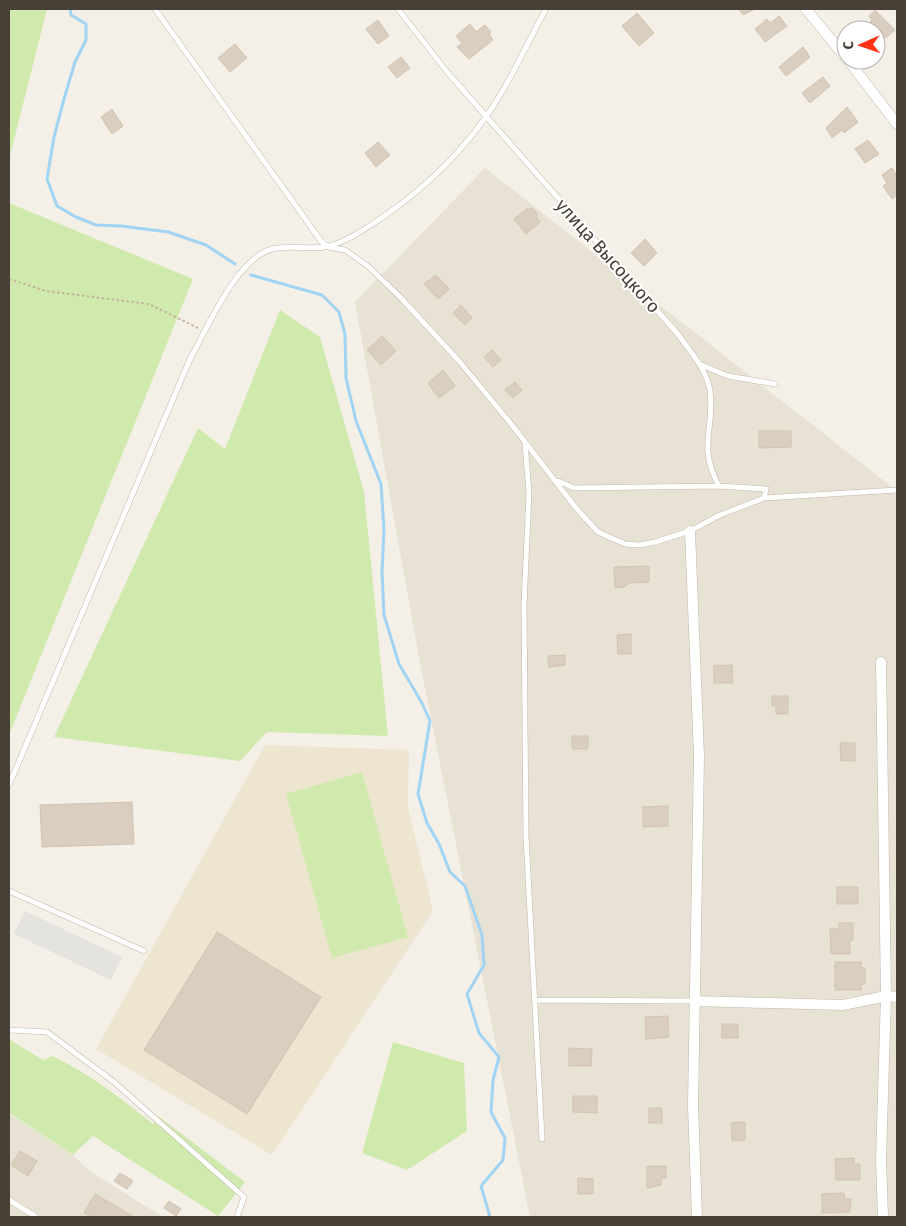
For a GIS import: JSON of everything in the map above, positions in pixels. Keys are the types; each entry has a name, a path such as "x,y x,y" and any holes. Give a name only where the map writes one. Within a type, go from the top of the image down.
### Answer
{"street":[{"path":"806,9 836,46"},
{"path":"855,70 897,124"},
{"path":"690,531 699,756 693,1106 696,1217"},
{"path":"881,662 886,996 881,1160 883,1217"},
{"path":"694,1001 843,1005 886,996 897,997"}],"lane":[{"path":"155,9 321,241 328,247"},
{"name":"улица Высоцкого","path":"398,9 448,73 677,333 699,364 710,390 706,447 709,468 719,486"},
{"path":"328,247 346,240 394,209 455,155 486,117 546,9"},
{"path":"9,785 190,359 225,296 248,264 272,249 328,247 345,250 369,267 401,298 459,361 525,441 576,508 598,532 625,544 640,545 690,531 720,515 764,498 897,490"},
{"path":"699,364 728,376 775,384"},
{"path":"525,441 529,493 524,605 526,837 542,1139"},
{"path":"553,478 574,488 719,486 766,490 764,498"},
{"path":"9,891 144,951"},
{"path":"534,1000 694,1001"},
{"path":"9,1030 47,1032 114,1082 244,1197 237,1217"},
{"path":"9,1200 36,1216"}],"path":[{"path":"9,279 46,291 149,304 205,332"}],"shaded area":[{"path":"485,168 897,491 897,1217 530,1217 420,663 355,302"},
{"path":"265,745 409,750 408,807 433,911 272,1155 96,1049"},
{"path":"25,911 122,957 111,980 14,934"},
{"path":"9,1114 73,1155 88,1170 163,1217 9,1217"}],"green space":[{"path":"9,9 47,9 9,160"},
{"path":"9,203 193,279 9,735"},
{"path":"280,310 320,337 364,492 388,736 267,732 240,761 54,737 198,428 225,449"},
{"path":"362,772 408,937 332,958 286,794"},
{"path":"9,1039 43,1060 52,1056 79,1070 153,1124 158,1116 245,1182 218,1216 93,1136 73,1155 9,1113"},
{"path":"393,1042 464,1063 467,1131 407,1170 362,1153"}],"building":[{"path":"739,9 755,9 743,15"},
{"path":"875,10 885,20 872,20 869,16"},
{"path":"637,13 654,33 639,46 622,26"},
{"path":"779,16 787,26 765,42 755,29 767,19 770,23"},
{"path":"378,20 389,36 378,44 366,29"},
{"path":"886,21 895,30 886,38"},
{"path":"470,24 476,32 485,25 491,32 489,34 493,40 469,59 457,47 462,43 456,36"},
{"path":"235,44 247,58 230,72 218,58"},
{"path":"803,47 810,57 786,76 779,67"},
{"path":"401,57 410,68 397,78 388,67"},
{"path":"823,77 830,86 810,103 802,93"},
{"path":"847,107 858,122 844,133 842,130 832,138 826,128"},
{"path":"112,109 123,126 112,134 101,117"},
{"path":"868,140 879,154 865,163 855,149"},
{"path":"378,142 390,155 376,167 365,153"},
{"path":"892,168 897,176 897,195 892,199 883,186 887,183 882,175"},
{"path":"528,208 529,210 532,208 540,222 526,234 514,219"},
{"path":"645,239 657,253 644,266 631,253"},
{"path":"436,275 449,289 438,299 424,284"},
{"path":"461,305 472,318 465,325 453,313"},
{"path":"382,336 396,351 381,365 367,350"},
{"path":"492,350 501,360 493,367 484,357"},
{"path":"443,370 455,386 439,398 428,383"},
{"path":"515,382 522,390 513,398 505,390"},
{"path":"759,431 791,431 791,447 759,448"},
{"path":"649,566 649,582 629,583 625,587 615,588 614,567"},
{"path":"631,634 631,654 618,654 617,635"},
{"path":"565,655 565,665 549,667 548,656"},
{"path":"732,665 733,683 714,683 714,666"},
{"path":"772,696 788,696 788,714 776,714 776,706 772,706"},
{"path":"572,736 588,736 588,749 572,749"},
{"path":"840,743 855,743 855,761 841,761"},
{"path":"132,802 134,844 42,847 40,805"},
{"path":"668,806 668,826 643,827 643,807"},
{"path":"837,887 858,887 858,904 837,904"},
{"path":"839,923 853,923 853,940 850,940 850,954 831,954 830,929 839,929"},
{"path":"217,932 321,997 247,1114 144,1050"},
{"path":"835,962 861,962 861,968 865,968 865,984 861,984 861,990 835,990"},
{"path":"668,1016 669,1037 646,1039 645,1017"},
{"path":"722,1024 738,1024 738,1038 722,1038"},
{"path":"569,1048 592,1049 591,1066 569,1066"},
{"path":"573,1096 597,1096 597,1113 573,1112"},
{"path":"649,1108 662,1108 662,1123 649,1123"},
{"path":"745,1122 745,1140 732,1141 731,1123"},
{"path":"20,1151 37,1161 28,1176 11,1165"},
{"path":"854,1158 854,1164 860,1164 860,1180 836,1180 835,1159"},
{"path":"647,1166 666,1166 666,1178 661,1178 661,1185 647,1188"},
{"path":"120,1173 133,1181 127,1189 114,1181"},
{"path":"578,1178 593,1179 593,1194 578,1194"},
{"path":"844,1193 845,1199 851,1199 850,1212 822,1213 822,1194"},
{"path":"95,1194 134,1217 92,1217 84,1213"},
{"path":"169,1201 181,1209 176,1216 164,1208"}],"waterway":[{"path":"70,9 71,15 86,24 86,40 75,62 54,137 47,179 57,206 76,217 96,225 168,232 206,245 235,264"},
{"path":"251,275 322,295 339,312 345,334 346,378 356,421 381,484 384,530 382,572 384,615 399,664 422,703 430,721 418,794 427,823 439,844 450,872 465,886 482,935 484,965 467,994 479,1033 499,1057 493,1080 491,1112 505,1138 503,1160 481,1186 490,1217"}]}
